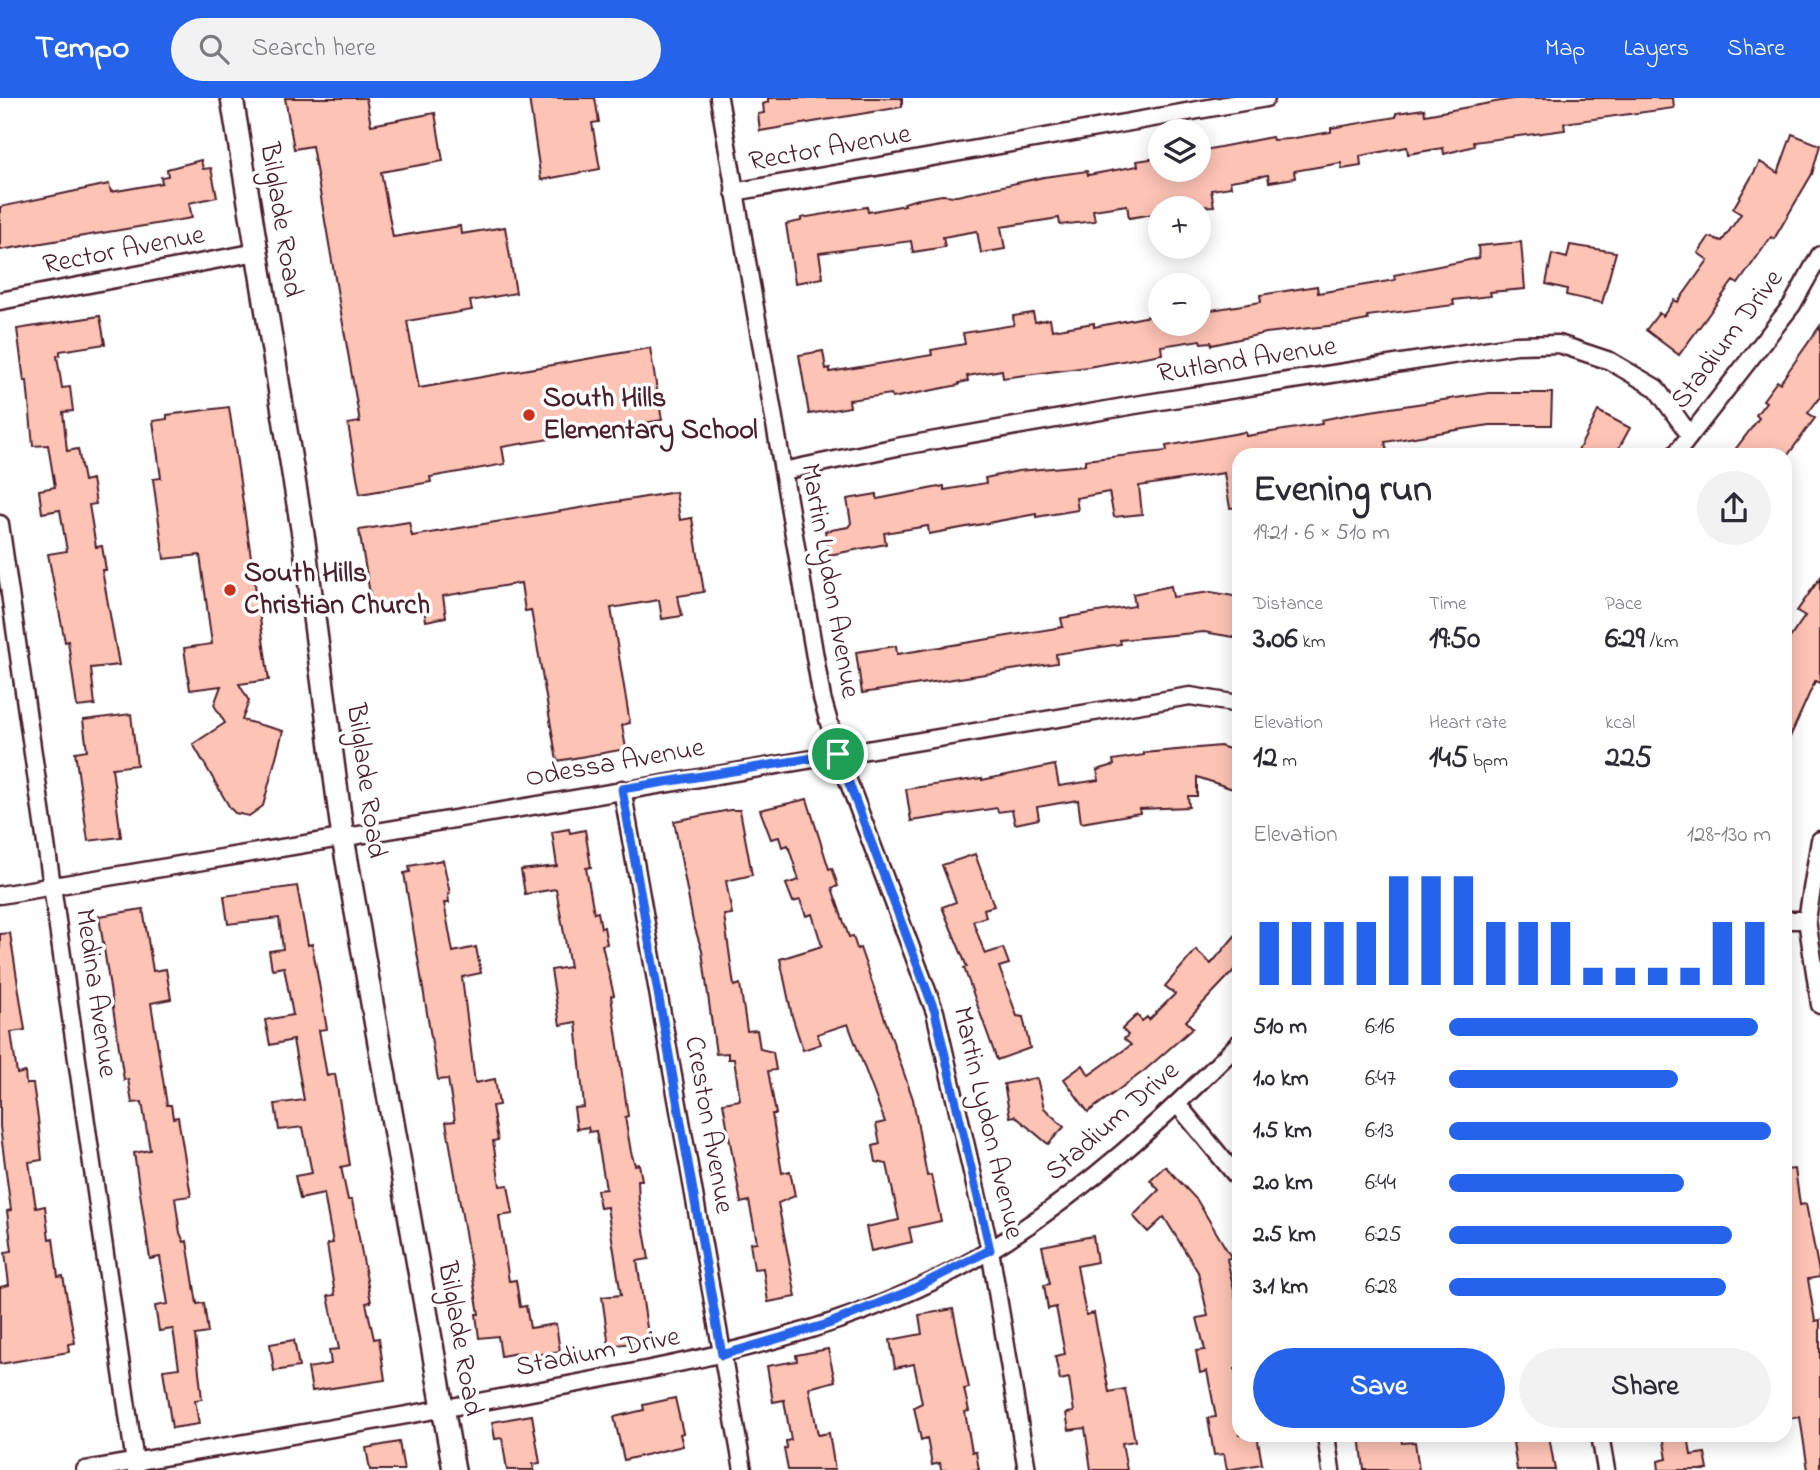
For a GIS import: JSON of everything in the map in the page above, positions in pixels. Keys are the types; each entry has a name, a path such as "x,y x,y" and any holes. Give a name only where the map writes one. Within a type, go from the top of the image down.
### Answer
{"street":[{"name":"Bilglade Road","path":"232,98 304,541 343,838 454,1470"},
{"name":"Martin Lydon Avenue","path":"719,98 822,698 838,754 935,1012 990,1250 1027,1470"},
{"name":"Rector Avenue","path":"734,192 1266,98"},
{"name":"Rector Avenue","path":"0,301 257,252"},
{"name":"Stadium Drive","path":"1680,448 1792,305 1820,255"},
{"name":"Rutland Avenue","path":"783,471 897,447 1108,410 1516,345 1559,344 1610,361 1656,388 1689,434"},
{"name":"Medina Avenue","path":"0,524 135,1466"},
{"name":"Odessa Avenue","path":"0,895 1190,696 1232,703"},
{"name":"Creston Avenue","path":"622,789 743,1470"},
{"path":"1820,840 1807,920 1820,1005"},
{"path":"1792,920 1807,920"},
{"name":"Stadium Drive","path":"85,1470 135,1466 722,1355 828,1324 907,1292 990,1250 1066,1198 1145,1136 1232,1050"},
{"path":"1178,1105 1232,1171"},
{"path":"1327,1442 1332,1470"},
{"path":"1601,1442 1606,1470"}],"building":[{"path":"285,98 366,98 371,125 435,113 443,161 381,172 393,237 460,226 461,234 505,227 516,293 470,301 472,310 407,321 419,388 650,348 662,420 502,447 505,464 430,477 431,482 360,494 348,424 360,422 312,146 294,149"},
{"path":"529,98 595,98 599,122 592,123 600,169 541,180"},
{"path":"768,98 902,98 902,107 760,131 758,114 764,113 763,104 768,102"},
{"path":"1517,98 1673,98 1674,108 1564,123 1565,130 1473,142 1474,146 1444,154 1443,148 1408,154 1407,147 1360,156 1361,166 1342,169 1341,163 1294,171 1295,178 1269,182 1268,175 1230,181 1231,187 1211,190 1214,206 1211,206 1211,196 1148,196 1148,215 1129,218 1127,205 1093,210 1095,221 1060,225 1059,218 1001,227 1005,249 981,253 977,231 943,237 945,247 913,252 911,241 819,253 823,278 795,283 786,224 801,221 801,218 867,207 868,212 905,205 904,203 914,200 942,195 957,196 1044,177 1087,171 1088,175 1138,166 1137,161 1148,159 1148,182 1211,182 1211,149 1272,137 1273,140 1289,139 1331,132 1331,128 1396,117 1396,113 1424,109 1425,115"},
{"path":"1792,134 1820,145 1812,174 1774,239 1771,237 1738,284 1733,281 1679,355 1646,330 1659,313 1663,316 1674,300 1678,302 1708,260 1698,253 1709,237 1722,241 1741,214 1733,209 1760,162 1778,173"},
{"path":"201,160 203,169 211,168 217,197 189,203 192,218 0,250 0,207 109,184 111,192 162,183 161,177 168,176 167,169"},
{"path":"1521,242 1525,289 1490,292 1491,296 1453,300 1454,305 1367,316 1368,320 1266,333 1212,345 1211,342 1201,343 1200,340 1161,346 1162,354 1088,367 1003,378 1002,370 967,376 968,381 959,385 892,398 891,394 849,400 850,407 809,414 799,355 823,351 826,369 830,368 830,372 932,355 931,350 965,344 963,333 1014,325 1013,316 1033,313 1035,322 1050,319 1052,330 1094,323 1094,327 1148,316 1148,336 1211,336 1211,310 1261,302 1260,295 1317,286 1318,293 1395,280 1394,275 1479,258 1478,246"},
{"path":"1570,245 1616,252 1602,303 1566,295 1567,289 1546,284 1552,254 1567,258"},
{"path":"100,316 105,344 60,351 57,356 62,388 70,387 73,411 63,412 67,451 78,449 84,481 92,479 96,504 89,505 96,547 102,546 106,570 102,570 119,665 91,668 95,705 77,707 68,641 65,642 48,554 67,551 60,510 42,513 39,490 55,487 48,445 33,446 27,381 24,381 17,329"},
{"path":"1820,326 1820,397 1808,413 1815,418 1792,450 1736,448 1759,418 1756,415 1766,402 1763,400 1777,381 1780,383"},
{"path":"1489,393 1552,393 1551,425 1490,425 1385,442 1386,448 1232,448 1232,508 1224,473 1139,486 1142,514 1114,517 1109,492 1076,498 1078,510 1036,517 1036,514 929,534 928,526 884,533 886,544 829,555 825,531 848,527 851,523 847,499 877,494 877,499 944,486 944,490 986,483 985,478 1018,471 1085,465 1085,460 1167,451 1166,446 1245,432 1246,436 1322,424 1321,420"},
{"name":"South Hills Christian Church","path":"229,407 269,680 239,684 249,701 242,720 283,731 263,806 249,816 235,813 230,808 193,744 225,723 214,705 221,686 190,690 184,648 212,644 200,555 164,559 153,479 161,478 153,421 167,419 167,415"},
{"path":"1598,411 1630,428 1619,448 1580,448"},
{"path":"676,492 680,520 692,518 704,592 678,596 682,616 662,619 659,600 611,608 630,723 622,725 626,749 557,761 531,610 525,611 521,583 443,596 446,617 426,621 423,602 373,611 359,530 409,522 412,536"},
{"path":"1820,578 1820,683 1815,681 1792,732 1792,635 1805,616 1797,611"},
{"path":"1171,586 1173,597 1211,592 1232,596 1232,637 1204,632 1120,640 1121,644 1056,654 1057,663 862,693 856,652 896,646 897,654 1063,627 1061,618 1135,606 1133,594"},
{"path":"131,714 137,765 112,768 121,837 88,841 75,752 87,750 83,720"},
{"path":"1220,746 1232,750 1232,789 1197,777 1197,796 1188,796 1189,807 1139,809 1140,813 1081,823 1078,800 1037,807 1039,819 1015,824 1012,810 998,812 997,808 911,821 906,789 982,780 1055,765 1059,786 1099,780 1097,770 1114,765 1113,760 1144,753"},
{"path":"807,799 829,869 832,868 838,886 832,888 849,937 853,936 857,949 860,948 913,1099 927,1176 931,1175 941,1221 909,1228 912,1242 871,1251 866,1227 899,1220 887,1164 876,1162 873,1146 880,1144 876,1124 885,1122 848,1024 817,1034 821,1044 803,1050 792,1016 780,959 822,946 812,914 806,916 800,900 793,902 786,884 799,880 788,845 782,847 779,837 771,839 760,810"},
{"path":"740,810 752,875 726,881 732,914 724,915 734,986 740,984 747,1031 757,1030 760,1049 773,1052 776,1070 768,1071 776,1114 772,1114 782,1173 790,1171 795,1196 778,1203 796,1297 768,1302 763,1268 754,1269 750,1243 757,1242 749,1201 741,1203 723,1103 740,1100 734,1059 728,1059 728,1053 716,1054 702,951 693,922 674,821"},
{"path":"569,829 570,833 585,830 591,867 586,868 594,913 598,912 601,928 604,927 607,944 602,945 614,995 611,996 628,1116 625,1117 631,1152 635,1165 639,1164 642,1180 638,1180 639,1202 649,1259 637,1261 649,1341 609,1346 602,1297 621,1295 607,1207 600,1208 597,1190 606,1189 596,1131 589,1132 588,1127 577,1129 574,1108 584,1107 576,1022 560,1025 551,970 570,967 556,889 525,894 521,870 557,866 552,832"},
{"path":"975,854 994,906 984,909 986,917 973,921 985,954 1003,948 1009,964 999,967 1017,1016 1023,1017 1030,1048 997,1060 964,968 967,967 942,907 956,902 942,865"},
{"path":"443,860 450,894 449,903 444,903 453,952 476,947 481,973 462,977 475,1083 495,1079 499,1105 492,1106 498,1140 493,1141 500,1186 508,1185 513,1214 499,1216 509,1281 516,1280 520,1307 526,1306 530,1328 556,1324 560,1351 524,1357 523,1352 501,1356 498,1336 479,1338 476,1314 479,1314 446,1122 455,1121 448,1079 438,1080 404,873 410,872 409,866"},
{"path":"297,886 308,945 312,944 327,1029 319,1030 327,1076 335,1074 350,1165 341,1167 348,1200 352,1200 371,1302 366,1303 374,1339 379,1338 385,1380 312,1391 308,1368 331,1364 329,1350 339,1349 328,1296 335,1295 327,1244 333,1243 324,1194 300,1199 295,1176 312,1173 303,1127 279,1130 275,1104 304,1100 293,1040 270,1045 265,1020 293,1015 284,967 272,969 269,951 283,949 279,918 228,924 224,896"},
{"path":"143,909 153,971 166,969 171,999 151,1003 167,1105 171,1105 173,1118 178,1117 191,1196 175,1198 180,1233 184,1242 187,1241 197,1304 204,1303 208,1333 195,1335 202,1399 195,1400 199,1424 172,1428 163,1370 179,1368 173,1329 159,1331 155,1306 168,1304 160,1257 150,1259 134,1153 150,1150 142,1102 132,1103 128,1079 124,1080 99,916"},
{"path":"10,933 25,1030 11,1032 17,1074 25,1072 26,1084 33,1084 42,1160 29,1162 36,1208 45,1206 49,1239 53,1238 58,1277 63,1276 75,1343 68,1344 69,1352 0,1364 0,1287 9,1285 5,1252 12,1251 7,1211 11,1210 0,1127 0,934"},
{"path":"1232,939 1232,972 1186,1021 1193,1028 1144,1071 1088,1112 1064,1079 1083,1065 1089,1075 1131,1045 1124,1039 1128,1035 1122,1029 1137,1015 1142,1021 1147,1017 1149,1020 1175,994 1165,986 1196,950 1211,964"},
{"path":"1037,1078 1044,1108 1064,1127 1048,1144 1015,1116 1010,1117 1004,1084"},
{"path":"1165,1166 1197,1200 1231,1257 1227,1259 1232,1281 1232,1442 1258,1442 1262,1464 1227,1470 1224,1454 1214,1455 1208,1418 1216,1417 1207,1371 1200,1373 1196,1351 1205,1350 1197,1318 1208,1316 1198,1272 1164,1217 1148,1232 1133,1216 1159,1190 1150,1180"},
{"path":"1792,1169 1795,1169 1800,1205 1806,1204 1820,1277 1808,1279 1815,1321 1820,1320 1820,1470 1808,1470 1800,1417 1792,1418"},
{"path":"1093,1236 1097,1262 1077,1266 1086,1315 1094,1313 1109,1392 1125,1389 1135,1441 1122,1443 1127,1470 1091,1470 1085,1428 1069,1430 1066,1413 1074,1412 1069,1378 1060,1380 1055,1356 1065,1354 1056,1307 1048,1309 1044,1285 1050,1284 1042,1246"},
{"path":"953,1309 969,1388 964,1389 969,1411 965,1412 972,1452 976,1452 979,1470 941,1470 940,1463 932,1465 927,1438 921,1440 914,1407 922,1403 914,1364 895,1368 890,1340 922,1334 919,1315"},
{"path":"294,1340 299,1367 274,1371 270,1344"},
{"path":"828,1349 835,1381 809,1388 818,1435 829,1433 835,1470 788,1470 784,1449 787,1448 786,1441 791,1440 784,1400 773,1402 767,1366 797,1361 796,1355"},
{"path":"675,1398 683,1433 680,1434 683,1446 624,1460 614,1417 644,1410 643,1405"},
{"path":"532,1415 540,1463 533,1464 534,1470 507,1470 502,1438 495,1439 492,1422"},
{"path":"399,1442 404,1470 370,1470 366,1448"},
{"path":"1361,1442 1415,1442 1419,1470 1364,1470"},
{"path":"1513,1442 1550,1442 1555,1470 1517,1470"},
{"path":"1664,1442 1689,1442 1691,1455 1705,1453 1708,1470 1659,1470 1658,1461 1667,1459"}],"place":[{"name":"South Hills Elementary School","path":"529,415"},
{"name":"South Hills Christian Church","path":"230,590"}],"route":[{"path":"838,754 935,1012 990,1250 907,1292 828,1324 722,1355 622,789 838,754"}]}
